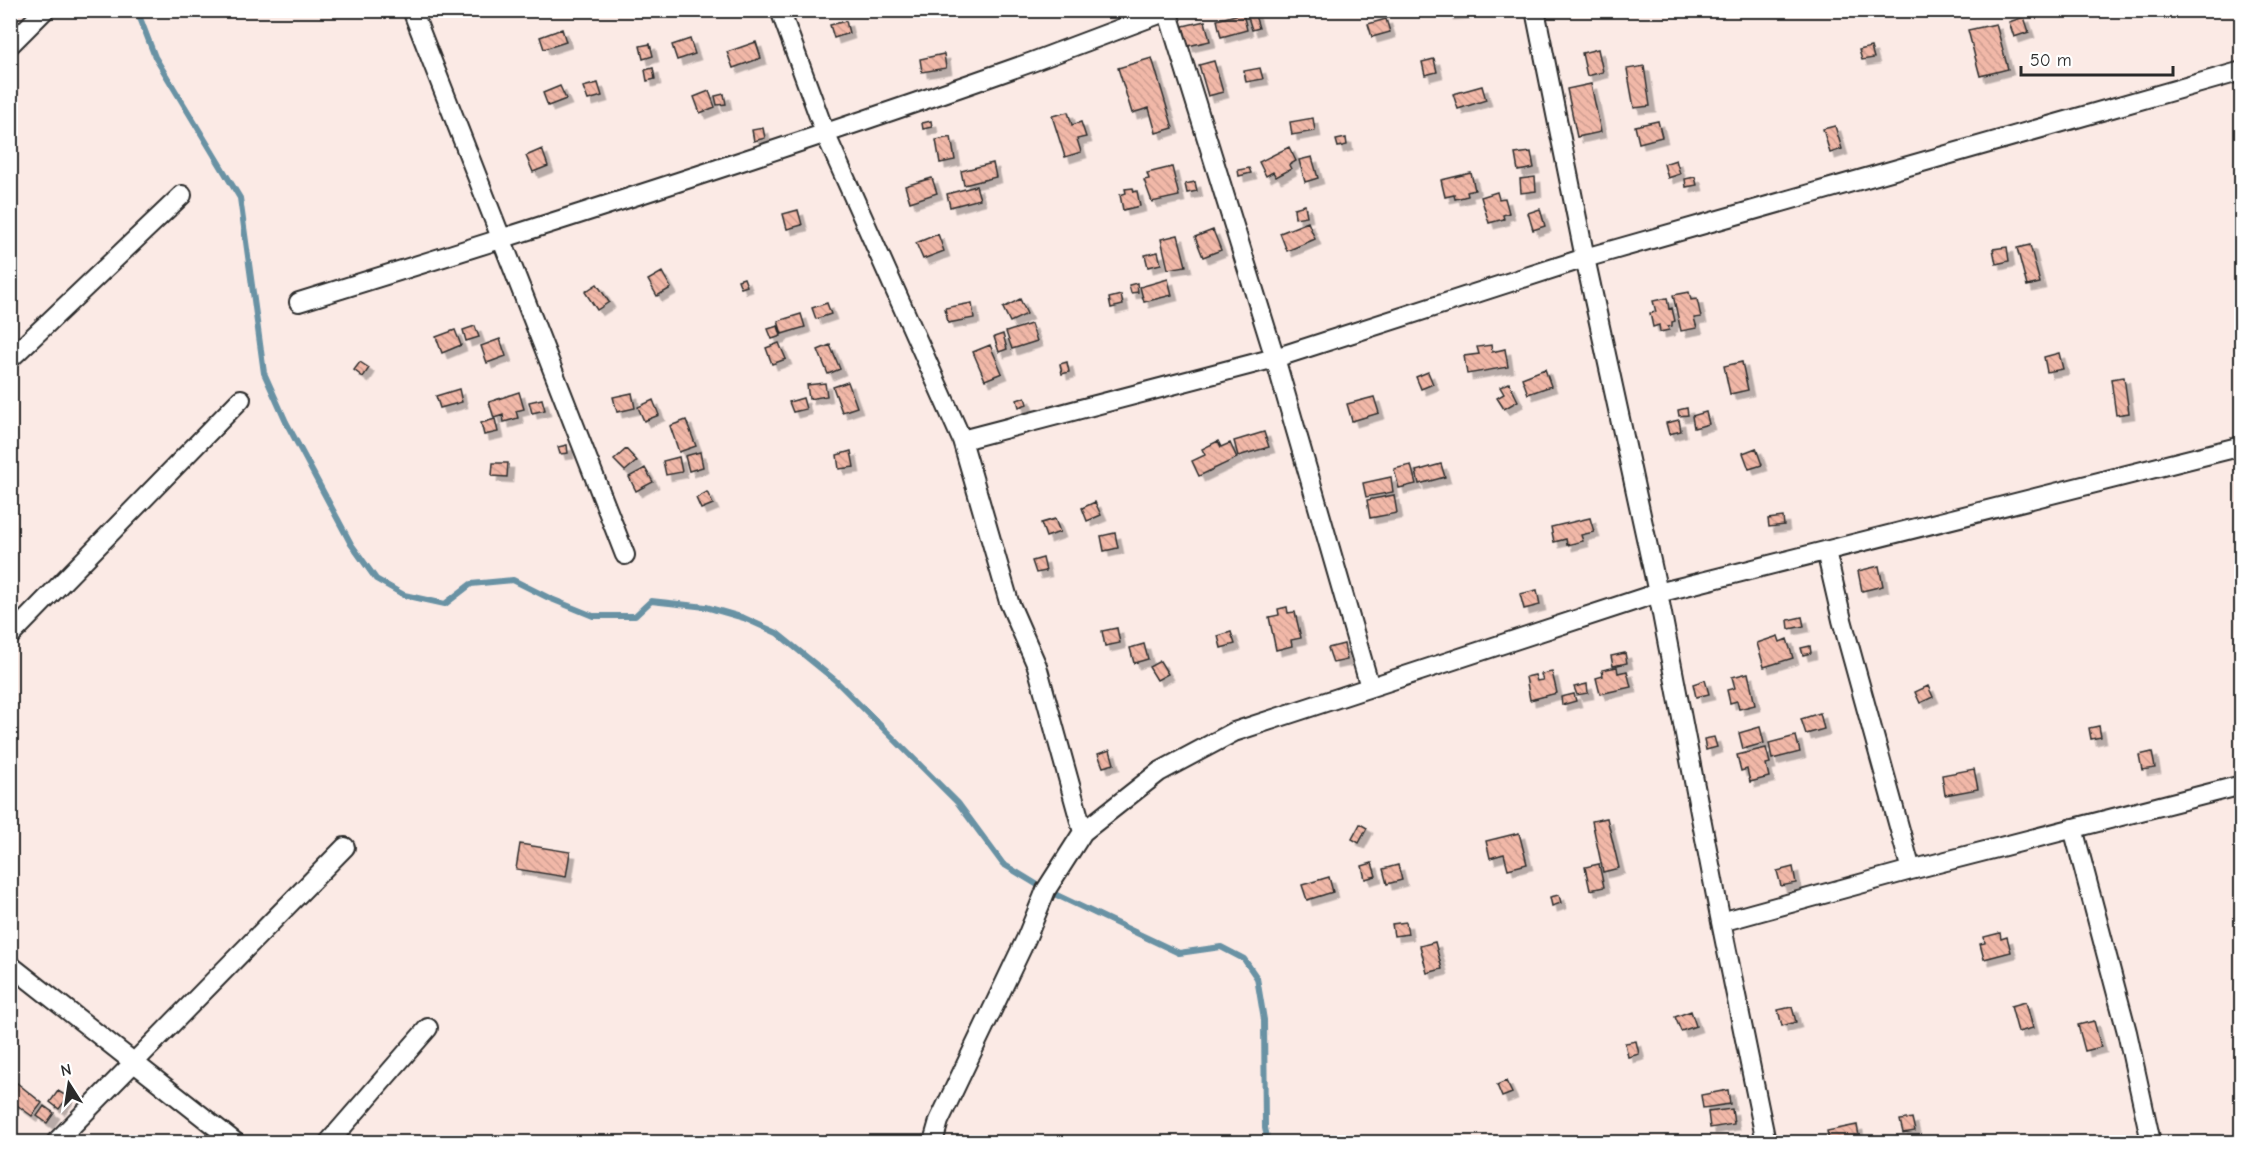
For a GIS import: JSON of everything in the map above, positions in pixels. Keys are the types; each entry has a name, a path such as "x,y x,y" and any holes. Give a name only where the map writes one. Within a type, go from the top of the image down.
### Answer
{"street":[{"path":"10,45 45,10"},
{"path":"412,10 625,555"},
{"path":"780,10 825,133 962,440 1009,602 1037,666 1083,832"},
{"path":"1535,10 1585,258 1658,593 1766,1143"},
{"path":"299,302 502,240 825,133 1032,62 1168,11 1275,358 1370,687"},
{"path":"962,440 1275,358 1585,258 2241,71"},
{"path":"10,359 182,195"},
{"path":"10,636 241,399"},
{"path":"933,1143 939,1121 1026,939 1046,890 1083,832 1159,772 1234,732 1658,593 2241,446"},
{"path":"1826,551 1842,620 1911,870"},
{"path":"1721,922 2241,784"},
{"path":"2073,828 2127,1032 2151,1143"},
{"path":"56,1143 345,848"},
{"path":"10,965 235,1143"},
{"path":"328,1143 428,1028"}],"building":[{"path":"1448,10 1465,10 1465,13 1448,14"},
{"path":"1254,12 1259,28 1252,30 1247,14"},
{"path":"1243,13 1247,30 1221,37 1217,20"},
{"path":"2024,17 2029,32 2014,37 2009,22"},
{"path":"1386,19 1390,32 1372,37 1368,24"},
{"path":"846,21 849,33 834,38 830,25"},
{"path":"1205,21 1210,41 1188,46 1183,26"},
{"path":"1996,24 2008,69 1980,76 1968,30"},
{"path":"562,29 566,42 544,49 540,37"},
{"path":"690,39 695,54 677,60 672,45"},
{"path":"756,42 761,58 733,68 727,52"},
{"path":"650,44 653,56 643,59 640,46"},
{"path":"1871,47 1874,58 1862,60 1859,50"},
{"path":"1598,49 1603,72 1587,76 1582,53"},
{"path":"944,54 946,68 922,72 920,59"},
{"path":"1152,58 1173,128 1156,133 1149,108 1132,113 1118,68"},
{"path":"1434,59 1437,72 1425,75 1422,62"},
{"path":"1214,61 1223,92 1208,96 1199,65"},
{"path":"1644,66 1650,106 1634,108 1627,69"},
{"path":"653,68 655,79 647,81 645,70"},
{"path":"1260,68 1263,79 1246,82 1244,71"},
{"path":"598,83 602,96 588,100 583,87"},
{"path":"1591,84 1601,132 1577,137 1567,89"},
{"path":"560,86 566,99 548,106 543,93"},
{"path":"1482,86 1486,100 1458,109 1453,94"},
{"path":"709,91 715,107 700,113 694,97"},
{"path":"724,94 726,104 717,105 715,96"},
{"path":"1068,112 1072,125 1081,122 1086,137 1077,139 1081,152 1065,157 1052,116"},
{"path":"1313,118 1315,131 1292,135 1290,122"},
{"path":"931,121 932,127 923,129 922,123"},
{"path":"1658,121 1662,137 1639,143 1635,126"},
{"path":"1835,126 1842,149 1830,153 1823,129"},
{"path":"763,128 765,138 754,141 752,130"},
{"path":"951,137 955,160 940,163 936,140"},
{"path":"1346,138 1347,145 1338,147 1336,140"},
{"path":"1289,147 1296,161 1289,165 1291,169 1276,177 1273,172 1266,176 1259,162"},
{"path":"542,149 548,166 533,172 526,156"},
{"path":"1531,152 1534,168 1518,171 1515,154"},
{"path":"1312,157 1318,178 1305,182 1299,160"},
{"path":"1676,160 1680,174 1668,178 1664,164"},
{"path":"993,163 996,177 964,185 961,171"},
{"path":"1172,167 1179,196 1152,202 1144,180 1149,179 1147,173"},
{"path":"1249,168 1251,173 1239,176 1238,170"},
{"path":"1471,173 1475,190 1467,192 1468,196 1455,199 1454,195 1445,197 1441,180"},
{"path":"1535,177 1536,191 1521,193 1520,179"},
{"path":"1695,177 1697,185 1686,187 1685,179"},
{"path":"932,178 937,193 910,202 905,186"},
{"path":"1195,182 1197,191 1187,193 1185,184"},
{"path":"976,186 980,199 950,207 947,194"},
{"path":"1133,188 1134,192 1137,191 1140,206 1123,210 1120,195 1126,193 1125,189"},
{"path":"1497,192 1499,199 1505,198 1509,213 1503,215 1504,219 1489,223 1481,197"},
{"path":"1305,205 1307,216 1295,218 1294,208"},
{"path":"1540,209 1545,226 1533,230 1528,213"},
{"path":"798,210 802,225 787,229 783,214"},
{"path":"1308,222 1315,239 1287,251 1280,233"},
{"path":"1213,230 1221,250 1203,257 1195,237"},
{"path":"938,234 944,251 923,259 916,243"},
{"path":"1178,235 1186,266 1168,269 1161,239"},
{"path":"2030,245 2040,283 2027,286 2017,248"},
{"path":"2007,247 2009,261 1996,264 1993,249"},
{"path":"1158,252 1161,264 1148,267 1145,255"},
{"path":"662,272 671,288 657,296 648,280"},
{"path":"744,278 747,286 741,288 738,280"},
{"path":"1168,279 1172,295 1144,302 1140,287"},
{"path":"1137,283 1138,292 1131,293 1129,285"},
{"path":"597,284 609,302 597,310 585,292"},
{"path":"1689,292 1691,300 1697,299 1701,317 1694,318 1697,328 1681,331 1673,295"},
{"path":"1121,295 1123,305 1111,308 1109,298"},
{"path":"1667,298 1675,321 1672,322 1672,326 1668,327 1669,330 1660,332 1659,325 1653,327 1650,313 1656,312 1653,301"},
{"path":"1020,299 1027,314 1010,322 1003,308"},
{"path":"827,303 831,314 816,319 812,308"},
{"path":"972,303 974,318 948,323 945,308"},
{"path":"801,314 805,327 782,334 778,321"},
{"path":"1031,324 1037,341 1012,349 1006,332"},
{"path":"475,326 479,337 466,341 463,330"},
{"path":"778,326 781,336 772,339 768,329"},
{"path":"455,330 461,345 442,353 436,337"},
{"path":"1003,334 1007,349 999,352 994,337"},
{"path":"500,339 506,356 487,363 481,346"},
{"path":"779,343 786,359 772,364 766,348"},
{"path":"830,345 840,369 828,374 818,350"},
{"path":"990,345 1002,373 985,380 973,352"},
{"path":"1491,345 1492,352 1505,349 1508,367 1467,374 1464,356 1479,354 1477,347"},
{"path":"2059,353 2063,369 2047,372 2044,357"},
{"path":"360,362 369,368 363,377 354,370"},
{"path":"1067,362 1069,372 1062,374 1060,364"},
{"path":"1742,362 1748,390 1730,394 1724,366"},
{"path":"1545,369 1551,386 1528,394 1522,378"},
{"path":"1428,372 1433,384 1421,389 1416,377"},
{"path":"2124,377 2129,413 2116,415 2111,379"},
{"path":"848,382 857,407 842,412 833,387"},
{"path":"825,383 827,396 809,399 807,385"},
{"path":"1509,383 1518,401 1504,409 1497,398 1504,394 1500,387"},
{"path":"459,389 462,402 440,408 436,396"},
{"path":"519,392 524,409 516,411 518,418 504,422 503,415 494,418 489,402"},
{"path":"632,393 635,408 617,412 613,397"},
{"path":"1025,397 1027,404 1019,407 1017,400"},
{"path":"1374,397 1379,413 1352,421 1347,404"},
{"path":"803,398 806,409 793,412 789,402"},
{"path":"542,399 545,410 532,413 529,402"},
{"path":"653,400 659,415 644,421 638,407"},
{"path":"1687,408 1688,415 1679,416 1678,410"},
{"path":"1706,412 1709,424 1694,428 1692,416"},
{"path":"495,419 498,432 484,435 481,423"},
{"path":"686,420 696,446 679,452 670,426"},
{"path":"1679,420 1681,431 1669,434 1666,423"},
{"path":"1264,432 1269,447 1238,456 1234,441"},
{"path":"1218,441 1221,447 1230,443 1237,458 1199,476 1192,461 1205,455 1202,449"},
{"path":"567,445 568,453 560,454 558,447"},
{"path":"1756,448 1762,465 1749,469 1743,453"},
{"path":"626,449 637,461 625,471 614,460"},
{"path":"851,451 854,467 839,469 837,455"},
{"path":"700,452 703,467 689,471 685,456"},
{"path":"679,457 682,472 666,475 663,461"},
{"path":"493,463 508,463 507,477 492,476"},
{"path":"1441,464 1445,477 1419,484 1416,471"},
{"path":"1411,465 1416,484 1399,488 1394,469"},
{"path":"645,468 653,482 636,491 629,477"},
{"path":"1391,477 1393,492 1366,497 1363,483"},
{"path":"707,492 713,504 701,509 696,498"},
{"path":"1394,495 1397,513 1370,518 1367,500"},
{"path":"1095,502 1101,515 1087,521 1082,508"},
{"path":"1783,517 1784,525 1769,527 1768,519"},
{"path":"1590,518 1594,532 1581,535 1583,541 1567,545 1566,539 1554,542 1551,527"},
{"path":"1055,519 1060,532 1046,537 1041,523"},
{"path":"1115,533 1118,548 1104,551 1101,536"},
{"path":"1043,558 1046,571 1036,573 1032,561"},
{"path":"1879,566 1883,586 1862,591 1858,571"},
{"path":"1537,590 1540,605 1524,609 1520,594"},
{"path":"1287,607 1288,613 1295,612 1301,638 1291,640 1292,646 1276,650 1269,617 1279,615 1278,609"},
{"path":"1802,617 1804,626 1789,629 1788,620"},
{"path":"1117,628 1120,643 1105,646 1102,631"},
{"path":"1231,632 1235,644 1221,648 1218,636"},
{"path":"1778,636 1780,642 1787,639 1793,658 1764,667 1757,643"},
{"path":"1144,644 1148,659 1134,663 1130,648"},
{"path":"1344,644 1347,660 1333,663 1328,648"},
{"path":"1810,646 1811,653 1803,655 1801,648"},
{"path":"1625,653 1627,663 1613,666 1611,656"},
{"path":"1160,661 1168,674 1157,680 1149,667"},
{"path":"1617,667 1618,673 1627,671 1631,687 1600,694 1596,678 1603,676 1602,670"},
{"path":"1552,672 1557,693 1530,700 1526,677 1535,675 1537,681 1543,680 1541,674"},
{"path":"1748,673 1755,705 1739,709 1737,701 1730,703 1727,690 1735,688 1732,677"},
{"path":"1705,680 1709,694 1696,697 1693,684"},
{"path":"1587,684 1588,693 1577,695 1574,687"},
{"path":"1928,686 1933,697 1920,703 1915,692"},
{"path":"1574,694 1576,701 1562,705 1561,697"},
{"path":"1820,713 1824,729 1806,734 1801,719"},
{"path":"2099,726 2101,737 2091,739 2089,728"},
{"path":"1760,727 1764,743 1743,749 1739,733"},
{"path":"1796,736 1800,752 1772,759 1769,743"},
{"path":"1714,737 1717,747 1706,750 1704,739"},
{"path":"1766,748 1770,763 1766,764 1769,777 1750,782 1747,769 1741,771 1737,755"},
{"path":"1110,750 1114,764 1103,767 1098,754"},
{"path":"2152,752 2155,768 2142,770 2139,755"},
{"path":"1974,769 1978,789 1945,795 1942,775"},
{"path":"1607,818 1619,868 1603,872 1592,821"},
{"path":"1360,824 1367,828 1359,843 1352,839"},
{"path":"1519,833 1527,864 1508,869 1504,854 1490,858 1486,841"},
{"path":"520,844 570,852 566,877 516,869"},
{"path":"1372,863 1376,876 1365,879 1362,866"},
{"path":"1599,864 1604,887 1590,890 1585,867"},
{"path":"1398,865 1402,880 1387,884 1383,869"},
{"path":"1793,867 1796,883 1781,886 1777,871"},
{"path":"1329,877 1333,892 1307,900 1302,885"},
{"path":"1559,895 1561,903 1552,906 1550,897"},
{"path":"1406,922 1408,934 1394,936 1392,924"},
{"path":"2000,933 2001,939 2007,937 2011,952 1984,959 1980,944 1985,943 1984,937"},
{"path":"1435,942 1442,969 1427,973 1420,946"},
{"path":"2026,1002 2033,1028 2018,1032 2011,1006"},
{"path":"1792,1007 1796,1022 1782,1026 1778,1010"},
{"path":"1691,1011 1696,1026 1681,1031 1675,1017"},
{"path":"2094,1021 2101,1047 2085,1051 2078,1025"},
{"path":"1636,1041 1639,1054 1628,1057 1625,1043"},
{"path":"12,1079 42,1103 32,1116 10,1100"},
{"path":"1506,1081 1512,1093 1502,1097 1497,1085"},
{"path":"1728,1090 1730,1104 1703,1108 1701,1095"},
{"path":"58,1091 68,1097 59,1109 50,1102"},
{"path":"44,1106 54,1113 47,1123 37,1116"},
{"path":"1732,1109 1734,1124 1710,1128 1708,1112"},
{"path":"1912,1118 1915,1131 1903,1133 1900,1120"},
{"path":"1857,1125 1860,1142 1829,1142 1827,1131"},
{"path":"207,1135 215,1139 214,1142 203,1142"}],"waterway":[{"path":"137,10 155,57 240,198 264,373 286,422 351,544 376,579 404,595 445,604 471,584 513,580 593,616 635,616 651,601 706,607 744,618 777,633 835,680 958,803 1003,864 1046,890 1179,953 1221,947 1244,959 1257,978 1264,1020 1265,1128 1268,1142"}]}
